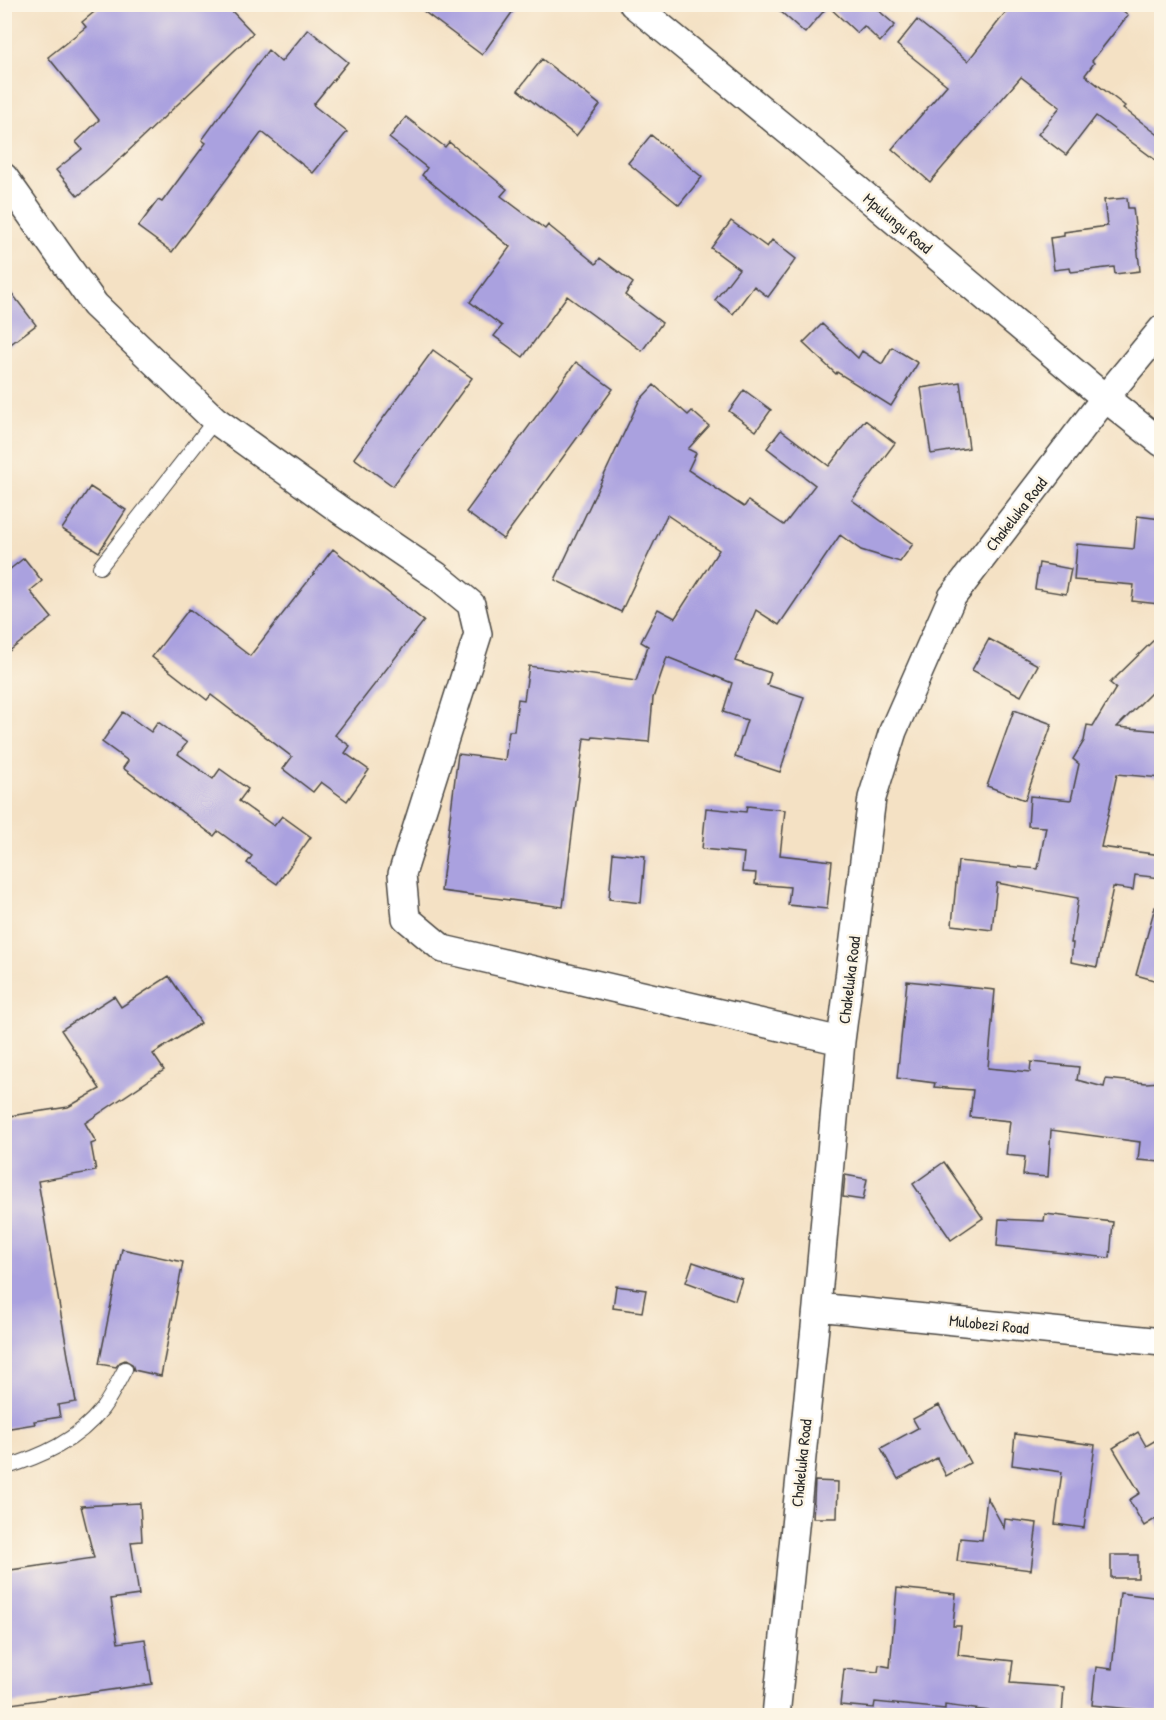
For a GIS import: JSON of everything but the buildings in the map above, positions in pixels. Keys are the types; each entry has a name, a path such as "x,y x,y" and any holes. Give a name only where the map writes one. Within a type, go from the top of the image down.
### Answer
{"street":[{"name":"Mpulungu Road","path":"633,4 1161,443"},
{"path":"4,177 95,305 215,420 437,576 471,604 478,634 402,874 406,918 443,949 841,1041"},
{"name":"Chakeluka Road","path":"776,1716 841,1041 872,798 893,731 952,597 1161,329"},
{"name":"Mulobezi Road","path":"817,1307 1161,1342"}],"lane":[{"path":"100,567 215,420"},
{"path":"4,1468 35,1458 78,1435 103,1408 125,1369"}]}
